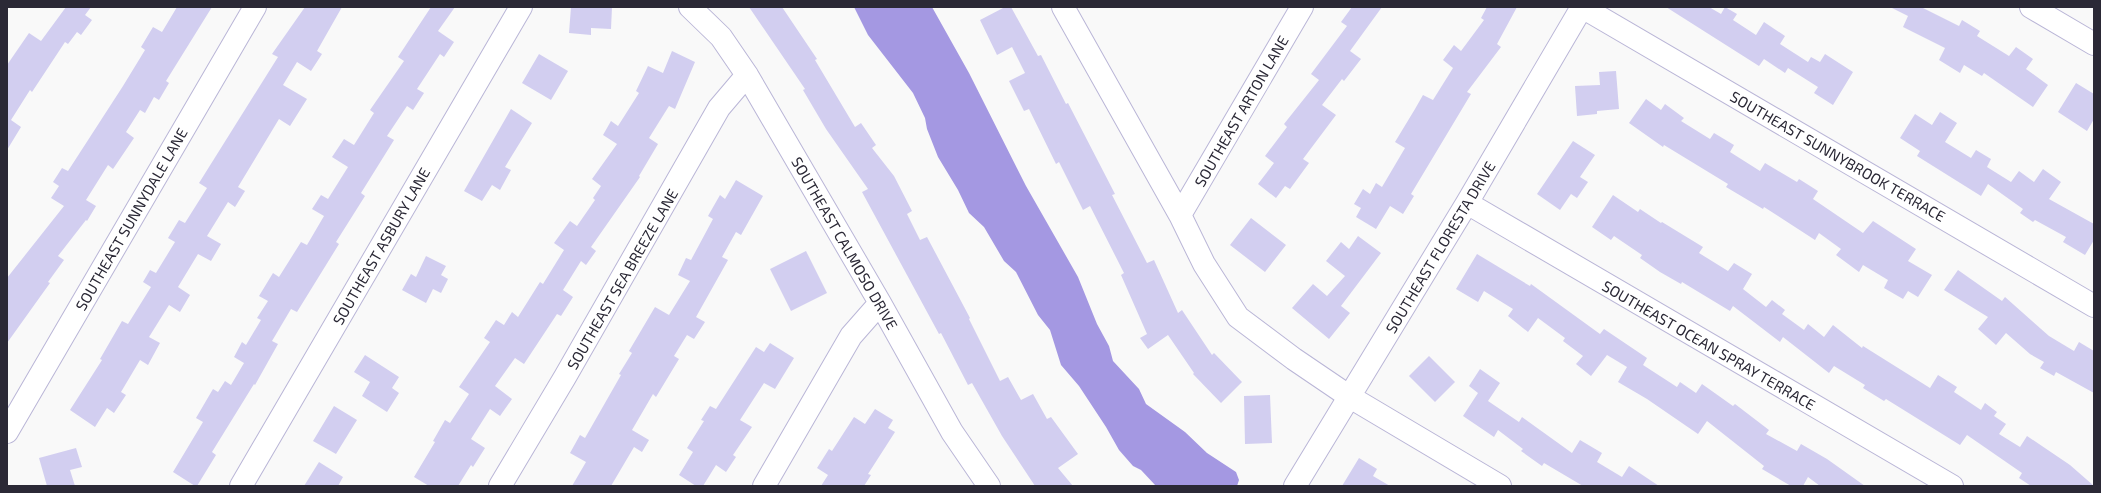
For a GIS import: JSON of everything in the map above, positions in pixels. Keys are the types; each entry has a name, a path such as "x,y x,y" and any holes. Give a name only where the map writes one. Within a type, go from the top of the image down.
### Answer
{"street":[{"name":"SOUTHEAST SUNNYDALE LANE","path":"7,432 255,7"},
{"name":"SOUTHEAST ASBURY LANE","path":"241,486 521,7"},
{"name":"SOUTHEAST CALMOSO DRIVE","path":"690,7 722,37 748,75 880,303 952,432 989,486"},
{"path":"1062,7 1180,216 1204,264 1238,316 1294,359 1350,397 1500,486"},
{"name":"SOUTHEAST ARTON LANE","path":"1180,216 1302,7"},
{"name":"SOUTHEAST FLORESTA DRIVE","path":"1295,486 1467,203 1582,7"},
{"name":"SOUTHEAST SUNNYBROOK TERRACE","path":"1582,7 2094,306"},
{"path":"2030,7 2094,44"},
{"name":"SOUTHEAST SEA BREEZE LANE","path":"500,486 565,377 719,108 748,75"},
{"name":"SOUTHEAST OCEAN SPRAY TERRACE","path":"1467,203 1952,486"},
{"path":"764,486 851,336 880,303"}],"shaded area":[{"path":"854,7 932,7 969,73 1026,186 1078,277 1097,324 1109,346 1113,361 1139,389 1146,404 1185,432 1207,453 1236,472 1239,480 1237,486 1156,486 1141,470 1133,466 1119,450 1079,386 1061,365 1050,330 1038,315 1016,272 1004,261 984,227 969,213 958,190 938,157 927,129 925,118 913,93 868,35"}],"building":[{"path":"66,7 91,7 85,15 92,20 81,35 77,32 68,44 65,42 32,92 30,90 11,120 21,127 7,150 7,65 29,33 41,41"},
{"path":"177,7 212,7 166,81 169,83 159,100 154,97 145,113 140,110 126,132 134,138 113,169 108,165 86,200 96,206 87,221 86,220 58,256 64,260 48,282 50,283 7,343 7,278 64,206 51,198 59,186 53,182 62,168 68,171 123,86 145,50 141,47 153,27 162,32"},
{"path":"305,7 342,7 317,51 322,54 311,71 297,62 283,85 307,99 290,126 279,119 238,187 245,191 235,207 228,202 207,236 221,244 211,261 198,254 178,287 190,295 180,312 169,305 149,337 160,343 148,365 140,360 121,392 126,395 114,413 107,408 95,427 70,410 102,360 100,359 122,321 128,324 151,287 143,282 150,270 156,273 175,242 168,238 179,220 185,223 207,188 199,183 278,57 272,54"},
{"path":"431,7 455,7 438,31 454,42 444,57 440,54 417,89 424,93 413,110 407,106 387,136 394,140 361,193 365,196 336,242 339,244 297,312 291,309 272,341 278,344 255,385 254,384 212,452 216,455 197,486 195,486 173,472 203,422 196,418 213,389 218,392 225,381 231,385 244,363 234,357 242,342 246,345 261,320 257,318 268,301 259,296 273,273 279,277 301,242 307,245 324,216 312,209 321,195 328,199 348,167 332,157 344,139 354,145 374,113 370,110 404,61 398,57"},
{"path":"571,7 612,7 611,29 591,28 591,35 569,33"},
{"path":"749,7 782,7 817,59 815,60 855,127 861,123 876,145 872,148 894,176 912,211 907,214 920,240 927,237 970,318 969,319 1000,381 1008,377 1021,400 1033,394 1047,419 1051,417 1078,454 1058,468 1073,486 1035,486 1002,436 972,383 968,385 941,333 939,334 862,192 868,189 826,129 803,90 805,89"},
{"path":"1005,7 1011,7 1038,56 1041,55 1066,104 1068,103 1115,194 1112,195 1147,263 1154,260 1178,313 1182,310 1212,355 1214,353 1242,382 1221,403 1193,374 1194,373 1168,335 1148,349 1140,338 1147,334 1121,275 1124,273 1090,206 1083,210 1059,162 1056,164 1029,109 1024,111 1009,81 1025,73 1012,47 997,55 980,20"},
{"path":"1352,7 1382,7 1350,51 1361,59 1344,81 1342,79 1322,105 1336,115 1303,159 1309,163 1290,189 1285,186 1276,198 1258,184 1274,163 1265,156 1287,127 1284,124 1319,80 1311,74 1347,26 1341,22"},
{"path":"1487,7 1517,7 1497,44 1501,47 1467,92 1471,94 1411,194 1414,196 1403,214 1390,206 1376,229 1356,217 1361,208 1354,204 1363,189 1370,194 1376,183 1382,187 1405,148 1395,142 1423,95 1433,100 1453,68 1443,60 1454,45 1461,51 1484,20 1481,18"},
{"path":"1666,7 1709,7 1721,14 1725,7 1737,14 1733,20 1756,35 1764,22 1785,36 1780,44 1808,62 1811,57 1820,62 1825,54 1853,72 1833,105 1814,93 1818,87 1788,68 1785,73 1764,59 1759,66"},
{"path":"1890,7 1921,7 1959,26 1962,20 1980,31 1977,36 2009,56 2016,47 2033,59 2026,69 2048,85 2033,107 1984,73 1982,76 1964,65 1960,73 1939,60 1945,48 1903,27 1908,16"},
{"path":"672,51 695,62 675,109 669,106 649,138 658,144 639,176 640,177 591,247 596,251 586,265 581,261 563,290 573,297 561,316 557,314 524,364 515,358 495,386 512,399 500,416 490,409 471,439 485,448 473,467 471,465 458,486 429,486 414,477 435,442 433,441 445,420 450,423 469,394 459,387 490,342 484,338 496,320 504,325 512,312 518,317 540,282 543,284 564,250 554,243 570,221 577,226 595,200 593,198 601,186 592,179 617,144 603,135 611,121 618,126 639,93 636,91 648,66 663,73"},
{"path":"539,54 568,71 551,100 522,83"},
{"path":"1616,71 1619,109 1597,111 1597,114 1577,116 1575,86 1600,85 1599,72"},
{"path":"2076,83 2094,94 2094,119 2087,131 2058,112"},
{"path":"1646,99 1661,110 1665,104 1684,118 1681,121 1710,139 1714,133 1734,145 1730,152 1760,171 1765,163 1797,182 1799,179 1818,191 1813,199 1863,233 1873,221 1916,249 1908,261 1932,275 1918,297 1908,291 1903,299 1884,288 1888,280 1863,265 1859,272 1836,255 1841,249 1819,233 1815,240 1764,207 1763,209 1726,187 1728,184 1664,145 1663,147 1629,123"},
{"path":"511,109 532,123 505,167 511,170 500,190 492,185 482,201 464,191"},
{"path":"1940,112 1957,123 1945,142 1971,158 1976,150 1991,159 1987,167 2011,182 2019,171 2034,182 2043,169 2061,182 2049,199 2094,224 2094,240 2085,255 2063,242 2066,237 2035,220 2033,222 2020,213 2023,209 1988,184 1981,196 1917,156 1920,151 1900,138 1915,114 1932,125"},
{"path":"1573,141 1595,155 1580,177 1588,182 1577,198 1571,194 1560,210 1537,194"},
{"path":"736,180 763,196 741,235 736,232 722,257 728,260 696,317 705,322 694,339 687,335 674,356 679,359 656,397 653,394 632,430 649,440 642,452 634,447 611,486 572,486 586,462 570,453 580,435 585,438 621,375 619,374 632,353 629,351 655,307 669,315 690,281 678,275 686,258 691,260 713,219 708,216 720,195 725,199"},
{"path":"1613,195 1638,212 1640,209 1703,247 1699,253 1728,271 1734,263 1752,274 1743,289 1766,307 1772,300 1785,310 1782,314 1804,330 1808,324 1824,337 1833,325 1862,348 1863,346 1930,388 1938,375 1957,387 1954,392 1981,410 1985,403 1997,412 1994,416 2006,424 1999,434 2020,447 2027,436 2070,465 2094,486 2031,486 2019,478 2022,473 1967,435 1960,445 1886,399 1884,401 1863,388 1865,385 1834,366 1829,373 1783,337 1780,342 1733,306 1730,311 1682,282 1681,284 1660,272 1640,258 1642,255 1614,236 1611,240 1592,227"},
{"path":"1251,218 1286,245 1265,272 1230,245"},
{"path":"1358,236 1381,253 1341,306 1350,313 1329,339 1292,308 1313,284 1327,296 1345,276 1326,261 1341,242 1349,249"},
{"path":"806,251 827,293 791,311 770,269"},
{"path":"1477,254 1530,286 1531,284 1600,334 1604,329 1647,358 1643,365 1677,387 1680,382 1696,393 1702,384 1733,406 1735,404 1769,430 1766,434 1797,451 1801,444 1827,459 1865,486 1820,486 1808,477 1803,486 1791,486 1762,469 1764,466 1707,421 1698,434 1647,399 1618,382 1627,367 1607,355 1591,376 1576,364 1583,356 1563,341 1565,338 1538,318 1528,332 1508,316 1513,309 1484,291 1478,302 1456,289"},
{"path":"426,256 446,266 441,275 448,279 441,293 433,289 426,303 402,290 411,274 416,277"},
{"path":"1958,270 2002,301 2005,297 2049,336 2074,351 2079,342 2094,351 2094,393 2056,372 2054,376 2040,368 2044,362 2030,354 2006,333 1996,345 1978,329 1988,317 1944,290"},
{"path":"770,343 794,358 775,389 764,383 740,420 752,427 733,455 736,457 726,472 716,465 703,486 696,486 679,475 693,452 687,448 704,421 701,420 710,406 716,409 756,347 764,352"},
{"path":"365,355 399,377 392,388 399,393 387,412 362,396 370,382 354,372"},
{"path":"1429,356 1455,382 1435,402 1409,376"},
{"path":"1480,369 1500,383 1488,401 1519,422 1522,417 1572,453 1580,440 1602,453 1597,462 1622,477 1629,466 1659,486 1583,486 1544,463 1542,466 1521,451 1523,449 1498,430 1494,437 1463,416 1478,393 1469,386"},
{"path":"1270,395 1272,443 1245,444 1244,396"},
{"path":"334,406 357,420 336,454 313,441"},
{"path":"875,409 893,420 888,428 895,432 868,474 871,475 864,486 821,486 828,475 817,468 829,449 832,451 854,417 865,424"},
{"path":"76,448 82,467 70,470 75,486 47,486 39,458"},
{"path":"1359,458 1377,469 1373,476 1390,486 1342,486"},
{"path":"319,462 343,477 338,486 304,486"}]}
